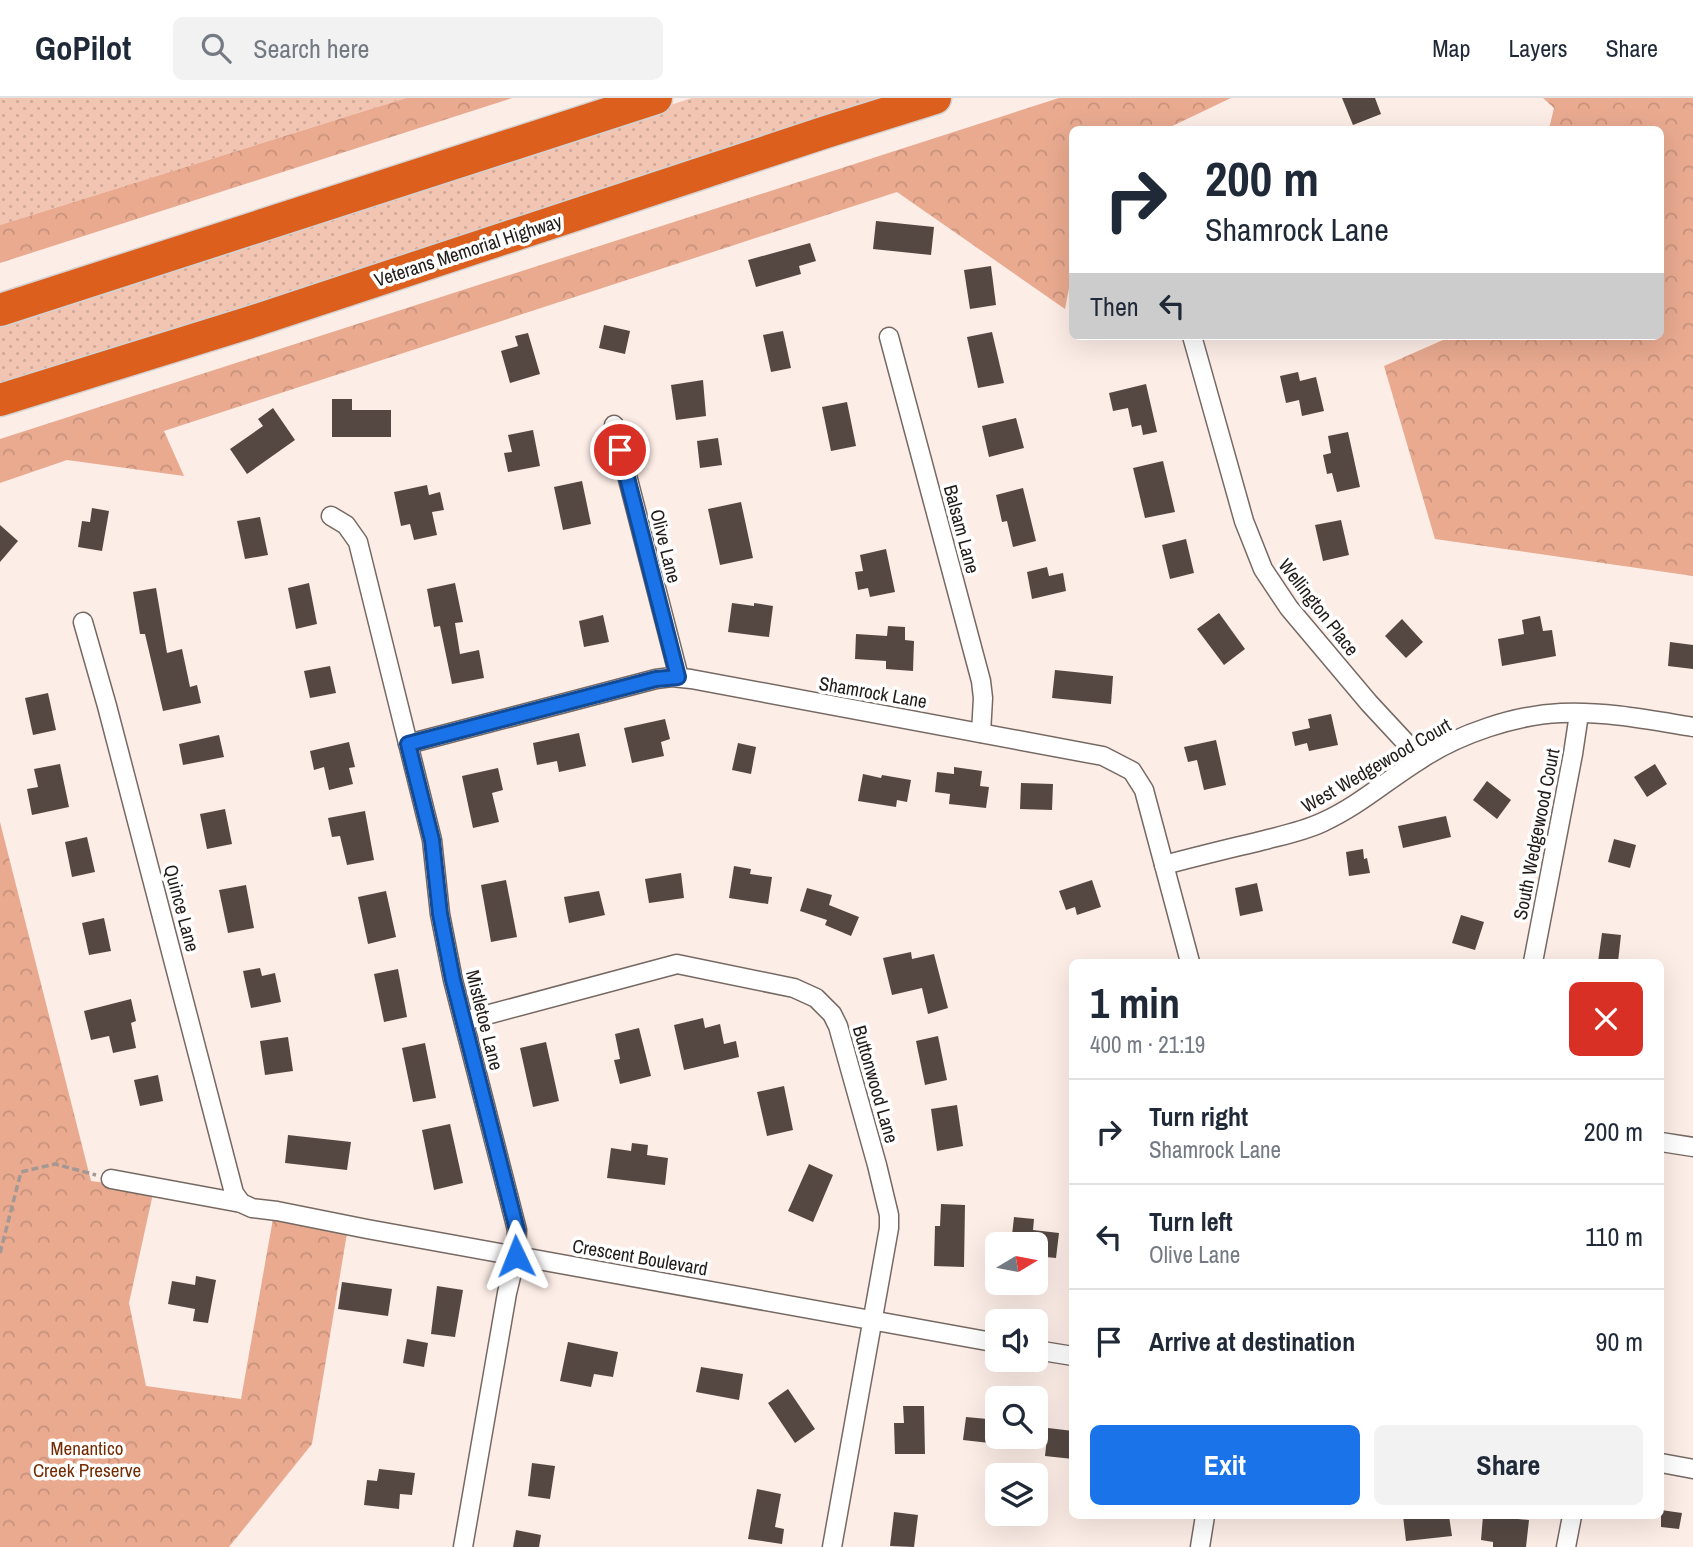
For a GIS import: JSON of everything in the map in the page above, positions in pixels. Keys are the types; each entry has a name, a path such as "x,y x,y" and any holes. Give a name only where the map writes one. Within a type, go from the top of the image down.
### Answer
{"highway":[{"path":"0,310 656,98"},
{"name":"Veterans Memorial Highway","path":"0,400 254,321 935,98"}],"street":[{"name":"Balsam Lane","path":"889,337 981,681 981,733"},
{"name":"Wellington Place","path":"1193,340 1244,522 1263,569 1289,608 1369,703 1421,759"},
{"name":"Olive Lane","path":"614,425 678,677"},
{"name":"Mistletoe Lane","path":"331,516 346,526 359,542 432,840 440,914 453,980 517,1230 516,1256 507,1293 463,1547"},
{"name":"Quince Lane","path":"83,622 234,1193 241,1202"},
{"name":"Shamrock Lane","path":"408,744 656,679 678,677 1103,756 1132,771 1144,790 1189,959"},
{"name":"West Wedgewood Court","path":"1164,865 1306,830 1346,811 1452,741 1508,722 1560,713 1646,719 1693,727"},
{"name":"South Wedgewood Court","path":"1534,959 1579,714"},
{"name":"Buttonwood Lane","path":"464,1021 677,964 794,988 816,998 832,1014 838,1026 889,1215 889,1228 832,1547"},
{"path":"1664,1142 1693,1147"},
{"name":"Crescent Boulevard","path":"111,1179 241,1202 252,1208 985,1341"},
{"path":"1048,1352 1069,1355"},
{"path":"1664,1464 1693,1469"},
{"path":"1200,1547 1205,1519"},
{"path":"1566,1547 1571,1519"}],"path":[{"path":"0,1253 21,1172 55,1164 111,1179"}],"shaded area":[{"path":"0,98 406,98 0,225"},
{"path":"692,98 900,98 0,389 0,322"}],"green space":[{"path":"406,98 512,98 0,263 0,225"},
{"path":"1059,98 1231,98 1172,126 1069,126 1069,288 1065,309 897,192 164,431 184,476 67,460 0,483 0,439"},
{"path":"1543,98 1693,98 1693,576 1435,539 1384,366 1443,340 1664,340 1664,126 1550,126 1554,108"},
{"name":"Menantico Creek Preserve","path":"0,822 91,1181 154,1189 129,1303 146,1386 241,1399 274,1213 348,1227 312,1444 229,1547 0,1547"}],"building":[{"path":"1342,98 1375,98 1381,114 1353,125"},
{"path":"876,221 934,227 931,255 873,249"},
{"path":"810,243 816,261 799,266 801,274 756,287 748,260"},
{"path":"991,266 996,305 970,309 964,270"},
{"path":"604,325 630,331 625,354 599,348"},
{"path":"783,331 791,368 771,372 763,335"},
{"path":"992,332 1004,383 978,388 967,337"},
{"path":"528,333 540,374 510,383 501,351 518,346 515,336"},
{"path":"1298,372 1300,381 1316,377 1324,411 1302,416 1299,400 1286,403 1280,376"},
{"path":"703,380 706,416 676,420 671,385"},
{"path":"1146,384 1157,432 1143,435 1141,425 1132,427 1128,408 1113,411 1109,393"},
{"path":"332,399 352,399 352,410 391,410 391,437 332,437"},
{"path":"847,402 856,446 831,451 822,407"},
{"path":"273,408 295,440 247,474 230,449 263,426 258,419"},
{"path":"1016,418 1024,448 989,457 982,426"},
{"path":"533,430 540,466 508,472 504,453 512,452 508,435"},
{"path":"1348,432 1360,487 1337,492 1332,473 1327,474 1323,455 1331,453 1328,436"},
{"path":"718,438 722,465 700,468 697,441"},
{"path":"1163,461 1175,512 1145,518 1133,468"},
{"path":"582,481 591,524 563,530 554,487"},
{"path":"427,485 429,495 440,492 444,510 432,512 437,535 414,540 410,524 401,526 394,492"},
{"path":"1023,488 1036,541 1013,547 1007,521 1002,522 996,495"},
{"path":"741,502 753,558 720,565 708,509"},
{"path":"92,508 109,511 102,551 78,547 82,521 90,522"},
{"path":"260,517 268,555 245,559 237,521"},
{"path":"1341,520 1349,555 1323,561 1315,525"},
{"path":"0,525 18,541 0,562"},
{"path":"1186,539 1194,573 1170,579 1162,545"},
{"path":"886,549 895,592 870,597 868,588 858,590 855,572 863,571 860,555"},
{"path":"1047,567 1049,576 1063,573 1066,591 1032,599 1027,572"},
{"path":"309,583 317,624 296,629 288,588"},
{"path":"455,583 463,622 455,623 460,654 479,650 484,678 452,684 440,626 434,627 427,589"},
{"path":"156,588 167,653 182,649 190,687 197,685 201,703 163,711 145,634 140,634 133,592"},
{"path":"732,603 773,606 769,637 728,632"},
{"path":"1219,613 1245,649 1224,665 1197,629"},
{"path":"603,615 609,642 584,647 579,621"},
{"path":"1540,616 1543,631 1552,630 1556,656 1502,666 1498,639 1524,634 1522,620"},
{"path":"1402,619 1423,642 1406,658 1385,636"},
{"path":"888,626 905,627 905,640 914,641 913,671 886,669 886,661 855,659 856,634 887,636"},
{"path":"1670,642 1693,645 1693,669 1668,666"},
{"path":"330,666 336,693 310,698 304,671"},
{"path":"1055,670 1113,676 1111,704 1052,698"},
{"path":"48,693 56,730 33,735 25,698"},
{"path":"1331,714 1338,745 1309,751 1307,743 1295,746 1292,732 1310,728 1308,719"},
{"path":"665,719 670,739 661,742 664,756 632,763 624,728"},
{"path":"579,733 586,766 559,772 557,761 537,765 533,743"},
{"path":"219,735 224,757 183,765 179,744"},
{"path":"1216,740 1226,785 1204,790 1197,760 1188,762 1184,747"},
{"path":"349,742 355,767 349,768 353,784 329,790 324,767 314,770 310,751"},
{"path":"738,743 756,747 751,774 732,770"},
{"path":"60,764 69,807 32,815 27,789 38,787 34,769"},
{"path":"1655,764 1667,784 1647,797 1634,777"},
{"path":"954,767 982,771 980,786 989,787 986,808 949,804 950,794 935,792 937,772 954,774"},
{"path":"498,768 503,790 492,793 499,822 473,828 462,776"},
{"path":"863,774 911,780 907,802 897,800 896,807 858,801"},
{"path":"1487,781 1511,800 1497,819 1473,800"},
{"path":"1021,783 1053,784 1052,810 1020,809"},
{"path":"225,809 232,844 207,849 200,814"},
{"path":"365,811 374,860 347,865 340,836 332,837 328,818"},
{"path":"1446,816 1451,837 1403,848 1398,826"},
{"path":"87,837 95,872 72,877 65,842"},
{"path":"1614,839 1636,845 1630,868 1608,862"},
{"path":"1363,849 1370,873 1349,876 1346,852"},
{"path":"734,866 751,869 750,874 772,877 768,904 729,898"},
{"path":"681,873 684,898 649,903 645,879"},
{"path":"506,880 517,937 491,942 481,885"},
{"path":"1092,880 1101,907 1077,915 1075,907 1066,910 1059,891"},
{"path":"1257,883 1263,911 1240,916 1235,888"},
{"path":"246,885 254,928 228,933 219,890"},
{"path":"807,888 832,895 829,905 859,917 851,936 825,925 827,920 800,911"},
{"path":"386,891 396,937 368,944 358,897"},
{"path":"599,891 605,915 569,923 564,897"},
{"path":"1461,915 1484,922 1475,950 1452,943"},
{"path":"104,918 111,951 89,955 82,923"},
{"path":"1602,933 1621,935 1618,959 1598,959"},
{"path":"911,952 912,959 934,954 948,1008 928,1014 922,988 892,995 883,958"},
{"path":"260,968 262,976 275,973 281,1002 251,1008 243,971"},
{"path":"398,969 407,1017 384,1022 374,974"},
{"path":"131,999 136,1021 131,1023 136,1048 113,1053 109,1036 91,1040 84,1011"},
{"path":"703,1018 705,1028 720,1024 724,1044 736,1041 739,1057 684,1070 674,1025"},
{"path":"639,1028 651,1076 620,1084 614,1060 620,1059 615,1034"},
{"path":"938,1036 947,1080 925,1085 916,1041"},
{"path":"288,1037 293,1071 265,1075 260,1041"},
{"path":"546,1042 559,1101 533,1107 520,1048"},
{"path":"425,1043 436,1098 413,1102 402,1048"},
{"path":"158,1075 163,1101 140,1106 134,1080"},
{"path":"784,1086 793,1130 767,1136 757,1092"},
{"path":"957,1105 963,1146 937,1151 931,1109"},
{"path":"450,1124 463,1183 434,1190 422,1130"},
{"path":"288,1135 351,1142 347,1170 285,1163"},
{"path":"632,1143 648,1145 647,1155 668,1158 665,1185 607,1178 611,1148 631,1151"},
{"path":"809,1164 833,1175 813,1222 788,1211"},
{"path":"941,1204 965,1205 964,1267 934,1266 935,1226 940,1226"},
{"path":"1014,1217 1034,1219 1033,1230 1059,1233 1056,1258 1048,1257 1048,1232 1012,1232"},
{"path":"196,1276 216,1280 208,1323 193,1321 195,1309 168,1304 172,1281 195,1285"},
{"path":"342,1282 392,1289 388,1316 338,1309"},
{"path":"437,1286 463,1290 455,1337 431,1334"},
{"path":"407,1339 428,1343 424,1367 403,1363"},
{"path":"568,1342 618,1352 613,1377 594,1374 591,1387 560,1381"},
{"path":"701,1367 743,1374 739,1400 696,1392"},
{"path":"788,1389 815,1429 795,1443 768,1403"},
{"path":"903,1406 924,1406 925,1454 895,1454 894,1423 904,1423"},
{"path":"966,1417 985,1419 985,1443 963,1440"},
{"path":"1048,1428 1069,1431 1069,1459 1045,1456 1048,1449"},
{"path":"532,1463 555,1466 550,1499 528,1496"},
{"path":"379,1469 415,1473 412,1495 400,1494 399,1509 364,1505 367,1480 377,1481"},
{"path":"757,1489 781,1494 775,1527 784,1529 782,1544 748,1539"},
{"path":"1664,1510 1682,1513 1679,1529 1661,1527"},
{"path":"894,1512 918,1515 914,1547 890,1546"},
{"path":"1403,1519 1449,1519 1452,1536 1406,1541"},
{"path":"1483,1519 1529,1520 1526,1547 1493,1547 1493,1542 1481,1540"},
{"path":"516,1530 541,1535 539,1547 513,1547"}],"route":[{"path":"516,1256 517,1230 453,980 440,914 432,840 408,744 656,679 678,677 620,450"}]}
